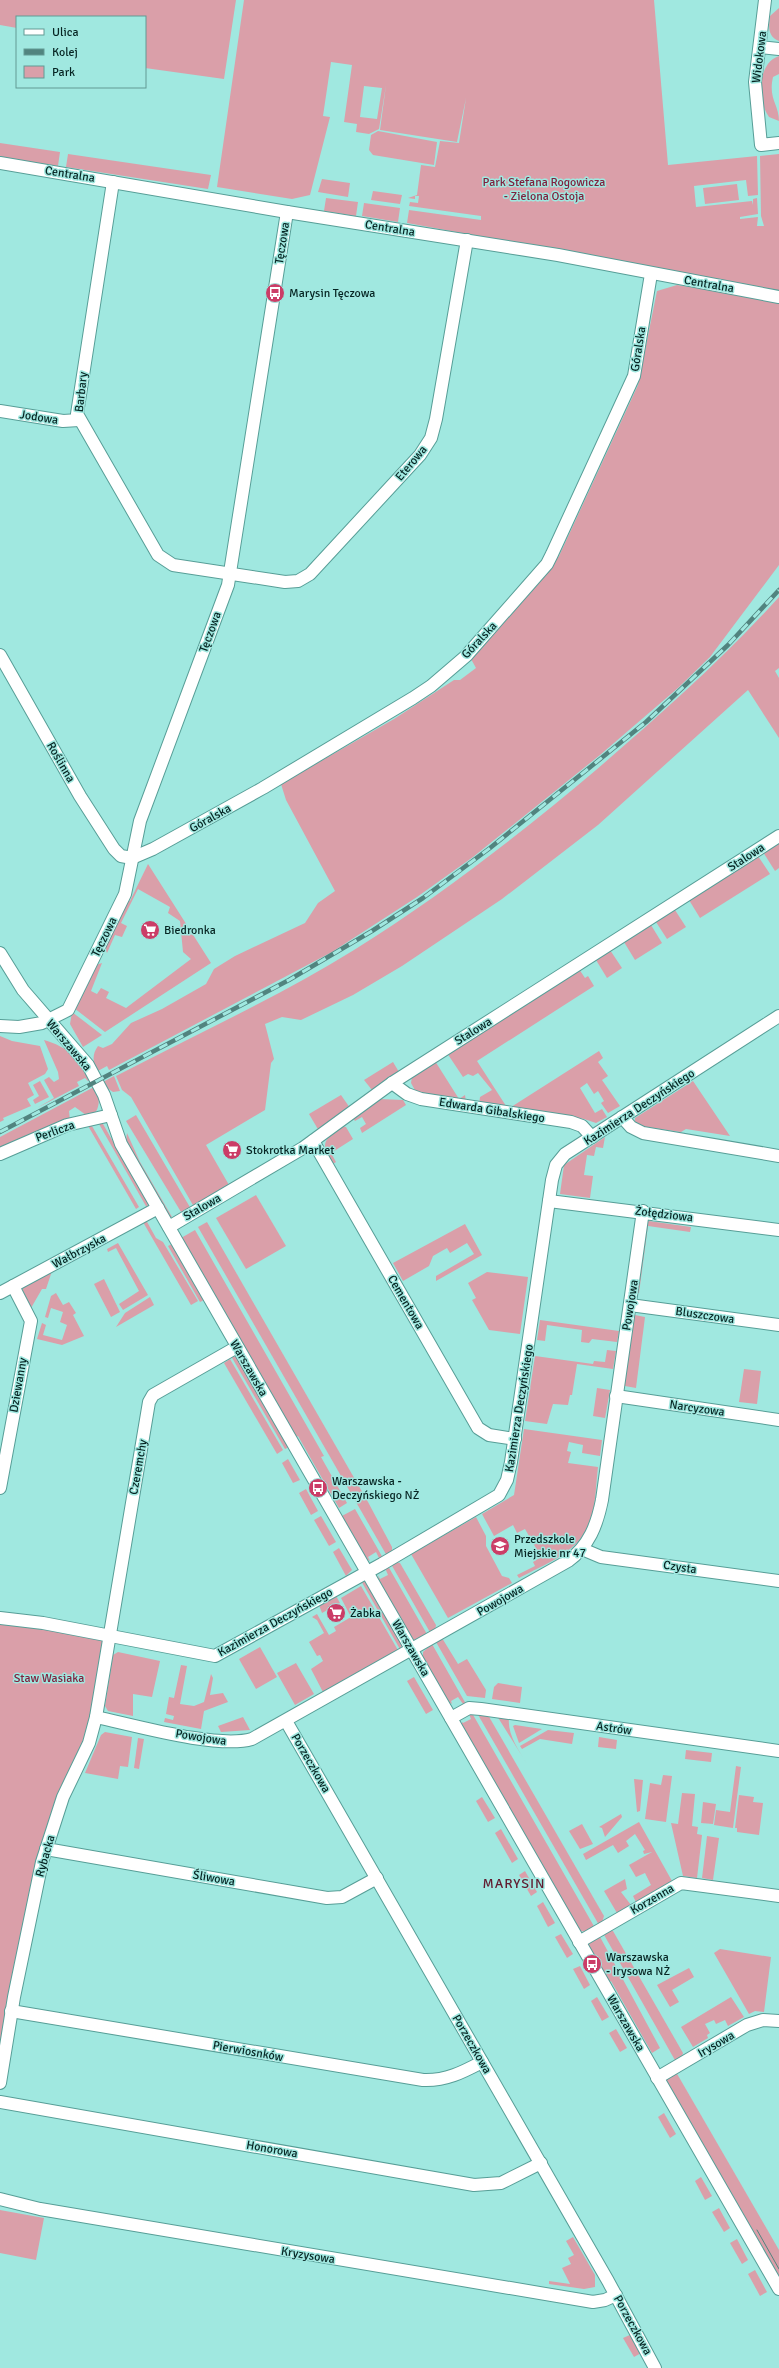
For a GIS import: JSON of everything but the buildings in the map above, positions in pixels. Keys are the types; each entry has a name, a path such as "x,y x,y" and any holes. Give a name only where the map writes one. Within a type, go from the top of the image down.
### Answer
{"street":[{"name":"Widokowa","path":"765,0 760,47 754,82 761,145 779,143"},
{"path":"760,47 779,49"},
{"name":"Centralna","path":"0,163 287,212 467,240 779,297"},
{"name":"Barbary","path":"113,182 77,404 79,420 158,555 174,565 230,574"},
{"name":"Tęczowa","path":"0,1026 19,1027 48,1021 62,1015 71,1006 124,898 140,821 226,591 230,574 287,212"},
{"name":"Eterowa","path":"230,574 284,582 303,579 426,448 436,419 467,240"},
{"name":"Góralska","path":"132,858 153,850 263,788 404,704 431,686 477,644 547,564 552,554 634,376 651,274"},
{"name":"Jodowa","path":"0,411 63,421 79,420"},
{"name":"Roślinna","path":"0,655 80,796 114,849 121,856 132,858"},
{"name":"Stalowa","path":"168,1227 313,1141 392,1083 779,836"},
{"name":"Warszawska","path":"0,953 23,990 48,1021 88,1065 102,1089 121,1144 779,2289"},
{"name":"Kazimierza Deczyńskiego","path":"0,1618 43,1623 215,1656 367,1572 499,1495 507,1480 515,1439 548,1201 553,1174 559,1161 622,1117 779,1016"},
{"name":"Edwarda Gibalskiego","path":"392,1083 407,1094 421,1099 572,1122 582,1126 592,1137"},
{"name":"Perlicza","path":"0,1154 67,1125 111,1115"},
{"path":"622,1117 630,1127 643,1133 779,1156"},
{"name":"Cementowa","path":"313,1141 478,1428 489,1435 515,1439"},
{"name":"Żołędziowa","path":"548,1201 643,1211 779,1230"},
{"name":"Wałbrzyska","path":"0,1293 158,1208"},
{"name":"Powojowa","path":"96,1717 186,1736 232,1742 252,1739 568,1561 582,1548 591,1536 599,1516 643,1211"},
{"name":"Dziewanny","path":"0,1488 31,1320 13,1286"},
{"name":"Bluszczowa","path":"630,1305 779,1325"},
{"name":"Czeremchy","path":"110,1636 149,1402 153,1396 237,1347"},
{"name":"Narcyzowa","path":"616,1396 779,1420"},
{"name":"Czysta","path":"582,1548 602,1557 779,1581"},
{"name":"Rybacka","path":"0,2083 11,2011 46,1849 63,1797 89,1743 96,1717 110,1636"},
{"name":"Astrów","path":"451,1718 469,1708 481,1709 779,1751"},
{"name":"Porzeczkowa","path":"286,1721 616,2295 655,2368"},
{"name":"Śliwowa","path":"46,1849 327,1898 342,1897 377,1878"},
{"name":"Korzenna","path":"580,1942 681,1883 779,1896"},
{"name":"Pierwiosnków","path":"11,2011 423,2080 451,2077 482,2062"},
{"name":"Irysowa","path":"657,2078 747,2025 763,2020 779,2021"},
{"name":"Honorowa","path":"0,2102 474,2185 501,2183 540,2163"},
{"name":"Kryzysowa","path":"0,2199 53,2212 593,2302 605,2300 616,2295"}],"green space":[{"path":"0,0 236,0 224,79 146,68 146,16 16,16 16,28 0,25"},
{"name":"Park Stefana Rogowicza - Zielona Ostoja","path":"244,0 654,0 668,165 757,156 758,195 748,196 746,180 694,186 696,207 752,201 753,205 753,199 757,198 758,214 740,217 740,219 758,217 757,226 764,226 761,216 760,156 779,154 779,291 407,223 409,210 481,220 481,216 409,206 410,202 418,203 419,196 415,196 415,199 408,198 417,195 421,165 435,167 440,141 459,143 466,98 457,142 380,130 386,85 379,129 369,134 356,132 357,124 344,122 352,65 331,62 323,116 330,117 310,195 292,199 217,187","holes":["364,86 382,88 377,119 360,117"]},
{"path":"779,8 779,41 772,36 769,27 770,16"},
{"path":"779,56 779,74 773,77 772,91 779,115 779,121 769,117 765,110 762,102 761,83 766,66"},
{"path":"378,131 437,142 434,165 373,155 369,150 371,135"},
{"path":"0,143 60,152 58,166 0,157"},
{"path":"68,154 211,175 208,189 66,167"},
{"path":"322,179 350,183 348,197 318,192"},
{"path":"737,184 739,200 705,204 703,188"},
{"path":"373,191 402,195 400,204 371,200"},
{"path":"326,198 358,202 356,216 324,211"},
{"path":"364,203 400,208 398,222 362,216"},
{"path":"677,285 779,301 779,565 710,657 678,688 600,755 473,857 417,897 332,952 109,1070 107,1066 98,1071 102,1080 95,1067 94,1062 95,1052 98,1046 103,1048 112,1044 131,1023 162,1009 206,984 214,969 235,956 305,923 318,903 335,891 286,800 281,784 394,719 454,680 460,680 476,668 471,659 495,626 559,556 638,385 657,291"},
{"path":"779,597 779,668 775,671 779,678 779,738 748,690 598,825 502,899 402,966 353,995 301,1020 282,1017 265,1024 274,1059 271,1063 265,1110 206,1145 229,1185 194,1207 131,1097 122,1090 116,1076 296,984 386,930 448,887 538,818 667,708 713,665"},
{"path":"779,842 779,868 775,871 763,852"},
{"path":"758,856 770,874 700,918 689,900"},
{"path":"148,864 211,963 105,1032 74,1008 96,965 102,963 91,991 97,994 101,988 109,992 106,998 126,1008 191,959 183,952 180,921 168,913 170,907 138,889 121,923 127,926 122,937 115,935 107,953 105,948 127,899 130,901"},
{"path":"675,910 686,927 667,939 656,922"},
{"path":"651,925 662,943 635,960 624,942"},
{"path":"610,950 622,968 607,978 596,960"},
{"path":"579,969 585,978 588,976 594,986 477,1061 507,1108 479,1104 480,1097 492,1090 478,1073 473,1076 468,1074 463,1077 447,1053"},
{"path":"72,1012 102,1035 83,1047 70,1024"},
{"path":"0,1036 12,1041 40,1046 48,1069 45,1074 28,1083 34,1095 27,1099 31,1106 3,1118 4,1120 0,1122"},
{"path":"44,1040 56,1044 67,1051 80,1061 86,1069 96,1086 99,1104 96,1112 90,1118 75,1107 69,1111 70,1121 0,1150 0,1137 94,1087 90,1080 88,1081 85,1078 77,1082 79,1086 37,1108 54,1098 44,1080 49,1077 54,1082 59,1079 58,1072"},
{"path":"599,1051 603,1058 598,1062 608,1076 602,1080 620,1106 608,1113 601,1103 604,1101 598,1091 594,1094 587,1083 580,1088 595,1113 602,1109 607,1117 596,1123 584,1119 509,1108"},
{"path":"435,1061 459,1099 465,1095 466,1102 416,1092 411,1083 412,1077"},
{"path":"393,1062 399,1072 372,1090 364,1080"},
{"path":"114,1076 120,1091 113,1092 107,1088 103,1082"},
{"path":"40,1081 49,1097 35,1104 33,1100 39,1096 33,1085"},
{"path":"693,1081 730,1136 686,1129 681,1132 647,1127 646,1129 635,1122 635,1118"},
{"path":"341,1095 350,1108 319,1131 309,1114"},
{"path":"379,1099 403,1100 406,1105 362,1133 360,1128 366,1124 362,1117 355,1121 352,1117"},
{"path":"136,1115 191,1209 181,1212 126,1121"},
{"path":"87,1124 92,1126 139,1207 136,1209"},
{"path":"99,1124 103,1124 148,1203 147,1208"},
{"path":"342,1126 346,1127 353,1139 331,1153 336,1162 333,1164 325,1146 327,1139"},
{"path":"127,1133 140,1162 172,1217 170,1217 126,1141"},
{"path":"605,1137 603,1148 596,1147 594,1156 587,1155 584,1175 593,1176 590,1198 560,1194 564,1165"},
{"path":"256,1195 286,1246 246,1269 216,1218"},
{"path":"146,1220 156,1238 163,1242 198,1301 191,1305 143,1222"},
{"path":"649,1221 691,1227 690,1232 648,1226 639,1293 636,1292 646,1223"},
{"path":"207,1222 368,1502 392,1547 392,1552 387,1556 198,1227"},
{"path":"465,1224 482,1255 436,1281 436,1276 474,1254 467,1243 450,1253 447,1248 433,1256 429,1266 403,1281 393,1263"},
{"path":"195,1230 324,1456 321,1457 347,1503 339,1508 298,1436 295,1438 181,1238"},
{"path":"118,1243 148,1295 123,1310 119,1304 139,1291 116,1248 108,1252 107,1249"},
{"path":"172,1244 204,1300 200,1302 168,1246"},
{"path":"52,1271 46,1289 42,1289 31,1308 22,1292 23,1286"},
{"path":"487,1272 528,1277 520,1334 489,1330 472,1300 476,1298 468,1283"},
{"path":"104,1279 120,1312 111,1317 94,1284"},
{"path":"56,1293 63,1305 69,1302 76,1313 73,1315 84,1336 62,1345 37,1339 42,1323 46,1325 43,1335 62,1340 67,1325 60,1322 63,1312 51,1308 48,1318 45,1317 51,1296"},
{"path":"150,1297 154,1305 116,1327 125,1313"},
{"path":"635,1315 645,1317 636,1388 625,1386 623,1383 632,1317"},
{"path":"540,1320 619,1331 617,1342 592,1339 589,1343 581,1342 582,1330 547,1325 545,1341 537,1340"},
{"path":"607,1350 616,1351 613,1369 577,1364 572,1395 570,1395 568,1405 553,1404 547,1424 525,1421 535,1356 593,1364 594,1361 605,1362"},
{"path":"231,1356 237,1357 289,1447 285,1449"},
{"path":"230,1359 283,1450 277,1454 224,1363"},
{"path":"744,1369 761,1371 757,1404 739,1402"},
{"path":"597,1388 610,1390 605,1418 593,1416"},
{"path":"524,1429 602,1440 600,1456 582,1453 583,1445 569,1442 567,1451 571,1452 568,1463 598,1467 592,1516 581,1538 563,1554 519,1578 517,1575 535,1566 533,1562 541,1557 525,1529 517,1533 513,1525 494,1536 482,1514 514,1495"},
{"path":"288,1459 300,1480 293,1483 282,1463"},
{"path":"306,1489 318,1511 311,1515 299,1493"},
{"path":"355,1509 383,1558 380,1560 376,1552 368,1557 370,1561 365,1558 340,1517"},
{"path":"321,1516 336,1542 329,1546 314,1520"},
{"path":"476,1517 486,1536 486,1546 502,1576 509,1578 512,1583 448,1618 411,1554"},
{"path":"339,1548 352,1570 346,1576 333,1552"},
{"path":"396,1562 400,1563 436,1625 435,1631 431,1634 391,1564"},
{"path":"388,1566 428,1636 417,1641 412,1639 379,1581 378,1575 380,1579 388,1575 385,1568"},
{"path":"360,1579 365,1580 402,1645 401,1651"},
{"path":"361,1586 399,1652 324,1694 311,1669 323,1661 320,1655 317,1656 309,1642 324,1633 317,1620 312,1617 317,1614 329,1635 336,1631 334,1627 351,1617 341,1598"},
{"path":"335,1594 340,1603 322,1613 319,1605"},
{"name":"Staw Wasiaka","path":"0,1622 19,1623 102,1640 104,1647 85,1741 66,1779 0,2060"},
{"path":"442,1638 458,1664 467,1659 486,1690 485,1698 467,1696 436,1642"},
{"path":"432,1644 466,1704 463,1704 458,1697 451,1701 452,1704 449,1702 423,1659 423,1652"},
{"path":"260,1647 277,1677 256,1689 239,1659"},
{"path":"118,1652 160,1661 152,1697 133,1694 133,1716 108,1711 105,1706 113,1655"},
{"path":"296,1663 314,1694 295,1705 277,1673"},
{"path":"181,1665 187,1666 180,1704 194,1706 204,1702 211,1674 213,1678 210,1695 223,1693 228,1702 204,1711 201,1729 164,1722 165,1718 173,1720 174,1716 166,1714 169,1697 174,1698"},
{"path":"414,1677 433,1710 426,1714 407,1681"},
{"path":"498,1683 522,1687 520,1703 492,1699 494,1687"},
{"path":"472,1713 595,1928 587,1932 580,1931 462,1726 462,1722 463,1723 471,1719 469,1714"},
{"path":"477,1713 488,1715 604,1916 602,1923 599,1925"},
{"path":"497,1716 509,1718 510,1730 517,1748"},
{"path":"243,1717 250,1730 221,1732 218,1726"},
{"path":"515,1725 542,1729 519,1743 513,1726"},
{"path":"548,1730 574,1733 572,1744 540,1739 522,1749 520,1746"},
{"path":"105,1732 132,1737 128,1767 120,1766 118,1779 85,1773 101,1735"},
{"path":"599,1737 617,1740 616,1749 598,1747"},
{"path":"138,1738 144,1739 139,1769 134,1768"},
{"path":"686,1750 712,1753 711,1762 685,1759"},
{"path":"736,1766 741,1767 733,1828 714,1825 716,1810 730,1812"},
{"path":"663,1775 672,1776 666,1822 645,1819 650,1783 661,1785"},
{"path":"634,1779 643,1780 640,1811 637,1812"},
{"path":"682,1793 695,1794 692,1826 698,1827 697,1834 702,1835 697,1878 683,1876 671,1823 678,1824"},
{"path":"739,1795 754,1797 753,1802 763,1803 759,1835 737,1832 737,1828 735,1828"},
{"path":"482,1797 495,1818 488,1822 476,1801"},
{"path":"703,1802 716,1804 713,1824 701,1823"},
{"path":"621,1814 622,1817 605,1837 602,1828 599,1827"},
{"path":"639,1822 672,1881 636,1902 633,1896 651,1885 645,1873 636,1877 629,1865 652,1852 644,1854 643,1851 645,1850 635,1834 626,1841 629,1846 618,1853 613,1845 586,1860 583,1854"},
{"path":"582,1824 593,1844 580,1849 569,1831"},
{"path":"501,1829 518,1859 512,1863 495,1833"},
{"path":"707,1836 719,1838 713,1880 702,1878"},
{"path":"525,1871 537,1892 531,1896 519,1875"},
{"path":"625,1879 627,1889 621,1892 631,1905 617,1913 604,1891"},
{"path":"543,1902 555,1923 548,1927 537,1906"},
{"path":"606,1931 613,1931 683,2053 681,2059 676,2062 603,1933"},
{"path":"561,1934 573,1954 567,1958 555,1937"},
{"path":"599,1935 660,2048 652,2053 611,1981 608,1983 588,1946 589,1942"},
{"path":"720,1949 771,1957 764,2012 755,2011 749,2014 714,1953"},
{"path":"580,1966 590,1985 584,1989 573,1969"},
{"path":"689,1968 694,1977 672,1990 679,2002 670,2007 657,1985"},
{"path":"597,1997 609,2017 602,2021 591,2001"},
{"path":"731,1997 744,2017 728,2026 725,2020 716,2024 714,2020 705,2024 710,2033 707,2035 708,2038 693,2047 681,2027"},
{"path":"616,2029 627,2048 620,2052 609,2033"},
{"path":"676,2072 779,2250 779,2278 667,2084 667,2079"},
{"path":"664,2113 676,2134 670,2138 658,2117"},
{"path":"701,2177 712,2196 705,2200 695,2181"},
{"path":"719,2208 730,2228 724,2232 712,2212"},
{"path":"0,2210 44,2218 36,2260 0,2253"},
{"path":"573,2237 595,2275 595,2287 584,2289 549,2284 549,2281 570,2284 562,2268 571,2264 568,2258 574,2255 566,2241"},
{"path":"737,2239 748,2260 742,2264 730,2243"},
{"path":"755,2270 767,2292 760,2296 748,2274"},
{"path":"632,2334 643,2352 634,2357 623,2338"}],"tram line":[{"path":"757,2230 779,2269"}],"railway":[{"path":"0,1132 289,980 372,931 423,898 490,848 646,722 728,645 779,590"}],"place":[{"name":"Marysin Tęczowa","path":"275,293"},
{"name":"Biedronka","path":"150,930"},
{"name":"Stokrotka Market","path":"232,1150"},
{"name":"Warszawska - Deczyńskiego NŻ","path":"318,1488"},
{"name":"Przedszkole Miejskie nr 47","path":"500,1546"},
{"name":"Żabka","path":"336,1613"},
{"name":"Warszawska - Irysowa NŻ","path":"592,1964"}],"district":[{"name":"MARYSIN","path":"514,1883"}]}
